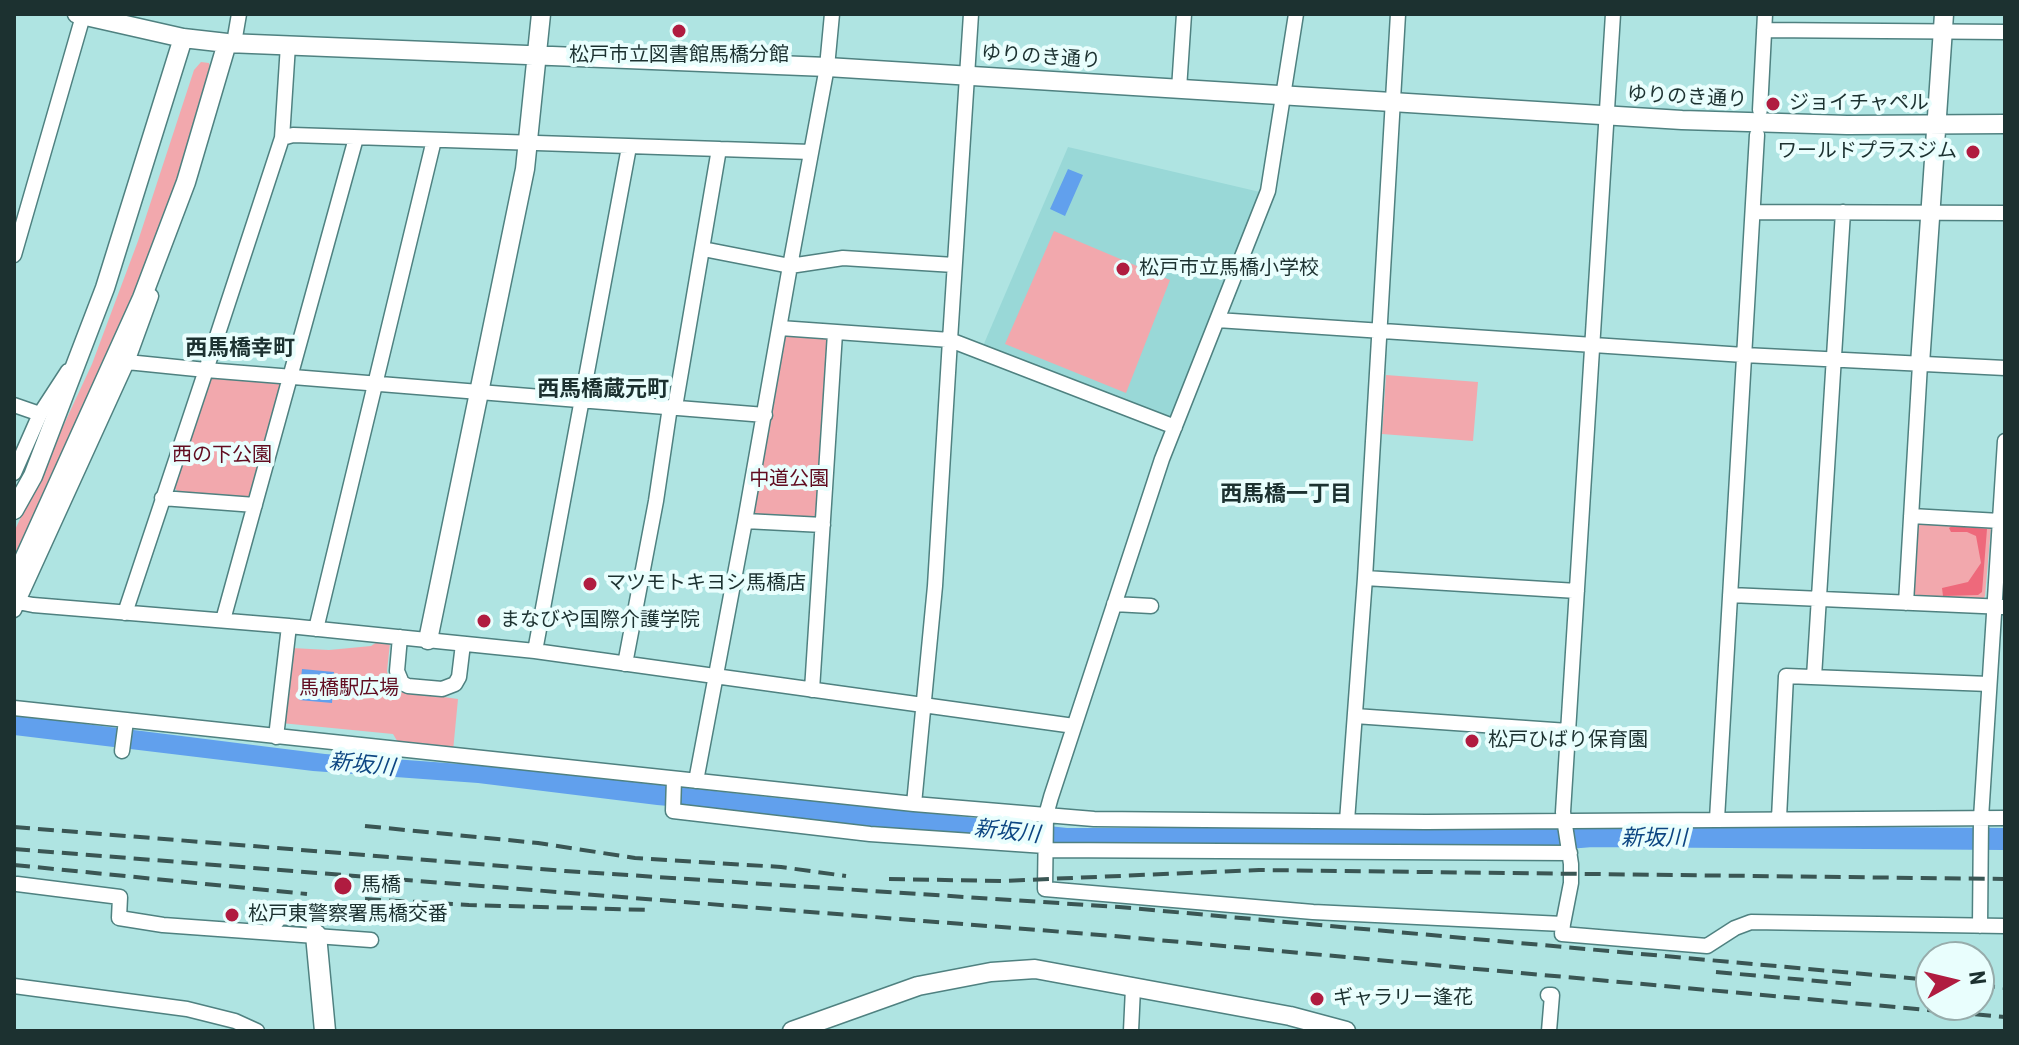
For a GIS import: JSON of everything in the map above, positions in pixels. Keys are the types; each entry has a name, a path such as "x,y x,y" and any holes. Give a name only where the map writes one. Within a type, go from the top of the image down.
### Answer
{"main road":[{"path":"316,935 325,1031"}],"street":[{"path":"239,14 176,211 156,285 127,362 16,606 223,620 535,651 1074,726"},
{"path":"428,640 529,144 541,14"},
{"path":"696,781 827,67 832,14"},
{"path":"914,804 936,571 971,14"},
{"path":"1179,89 1184,14"},
{"path":"1296,14 1268,191 1175,427 1074,726 1046,818 1045,889 1313,912 1563,924"},
{"path":"1347,821 1365,578 1398,14"},
{"path":"1613,14 1568,731 1565,821 1571,883 1562,934 1707,946 1751,922 2005,926"},
{"path":"1760,110 1765,14"},
{"path":"1850,31 1851,14"},
{"path":"14,255 80,15"},
{"name":"ゆりのき通り","path":"80,15 121,20 183,38 230,43 827,67 1758,123 2005,124"},
{"path":"1764,30 1850,31 1943,23 2005,32"},
{"path":"1906,603 1943,23"},
{"path":"14,510 33,476 105,288 183,38"},
{"path":"125,613 282,138 288,45"},
{"path":"282,138 293,135 811,152"},
{"path":"1717,819 1757,135"},
{"path":"223,620 356,138"},
{"path":"316,629 434,140"},
{"path":"535,651 629,147"},
{"path":"625,664 719,149"},
{"path":"14,581 106,384 176,211"},
{"path":"1753,212 2005,213"},
{"path":"1814,677 1843,212"},
{"path":"703,249 790,266 843,258 954,265"},
{"path":"1217,320 1744,355 2005,368"},
{"path":"780,328 950,340 1175,427"},
{"path":"812,690 835,333"},
{"path":"14,473 40,414 85,343"},
{"path":"127,362 765,415"},
{"path":"14,405 40,414"},
{"path":"1980,926 1981,818 1989,684 1999,607 2005,441"},
{"path":"162,498 255,505"},
{"path":"1911,516 2000,521"},
{"path":"745,521 823,525"},
{"path":"1365,578 1577,591"},
{"path":"1730,595 1999,607"},
{"path":"1114,604 1151,606"},
{"path":"276,737 289,626"},
{"path":"400,637 397,671 402,683 408,686 442,689 455,684 459,677 463,644"},
{"path":"1779,818 1786,676 1989,684"},
{"path":"14,708 1046,818 1565,821 1779,818 1872,821 2005,818"},
{"path":"1355,716 1568,731"},
{"path":"122,751 126,721"},
{"path":"674,779 673,811 870,834 1045,848 1570,853"},
{"path":"15,888 120,897 119,918 163,925 371,940"},
{"path":"792,1031 918,986 1011,969 1035,969 1290,1016 1346,1031"},
{"path":"14,986 187,1009 235,1021 257,1031"},
{"path":"1131,1031 1133,988"},
{"path":"1548,995 1552,995 1549,1031"}],"shaded area":[{"name":"松戸市立馬橋小学校","path":"1068,147 1260,192 1171,420 983,346"},
{"path":"1949,528 1987,529 1982,592 1978,595 1943,596 1942,588 1968,582 1981,563 1976,536 1967,532 1951,532"}],"green space":[{"path":"201,62 209,63 212,74 179,182 124,324 14,563 14,532 92,364 138,241 194,70"},
{"path":"1054,231 1170,280 1126,393 1005,344"},
{"name":"中道公園","path":"789,334 824,336 829,341 818,514 810,520 758,516 752,509 784,337"},
{"name":"西の下公園","path":"213,375 280,384 251,495 247,498 180,494 172,485 207,382"},
{"path":"1386,375 1478,382 1473,441 1382,434"},
{"path":"1923,522 1991,527 1982,601 1918,598 1914,593 1917,526"},
{"name":"馬橋駅広場","path":"377,642 390,643 387,671 389,679 400,691 458,699 453,751 399,744 393,734 281,723 292,648 329,650 371,646"},
{"path":"1746,824 1812,824 1813,833 1747,833"}],"water":[{"path":"1068,169 1083,175 1065,216 1050,209"},
{"path":"302,669 334,672 332,703 299,700"},
{"path":"14,715 325,754 488,766 833,804 828,820 657,805 478,783 313,771 14,735"}],"waterway":[{"name":"新坂川","path":"802,810 1066,839 1556,839 1592,836 2005,839"}],"railway":[{"path":"365,826 538,843 635,858 781,867 846,876"},
{"path":"14,827 565,871 1119,907 1915,979"},
{"path":"14,849 1114,936 2005,1017"},
{"path":"14,865 307,894"},
{"path":"889,879 1001,881 1259,870 2005,879"},
{"path":"365,899 650,910"},
{"path":"1716,972 1851,984"},
{"path":"1995,987 2005,988"}],"place":[{"name":"松戸市立図書館馬橋分館","path":"679,31"},
{"name":"ジョイチャペル","path":"1773,104"},
{"name":"ワールドプラスジム","path":"1973,152"},
{"name":"松戸市立馬橋小学校","path":"1123,269"},
{"name":"マツモトキヨシ馬橋店","path":"590,584"},
{"name":"まなびや国際介護学院","path":"484,621"},
{"name":"松戸ひばり保育園","path":"1472,741"},
{"name":"馬橋","path":"343,886"},
{"name":"松戸東警察署馬橋交番","path":"232,915"},
{"name":"ギャラリー逢花","path":"1317,999"}],"district":[{"name":"西馬橋幸町","path":"240,349"},
{"name":"西馬橋蔵元町","path":"603,390"},
{"name":"西馬橋一丁目","path":"1286,495"}]}
